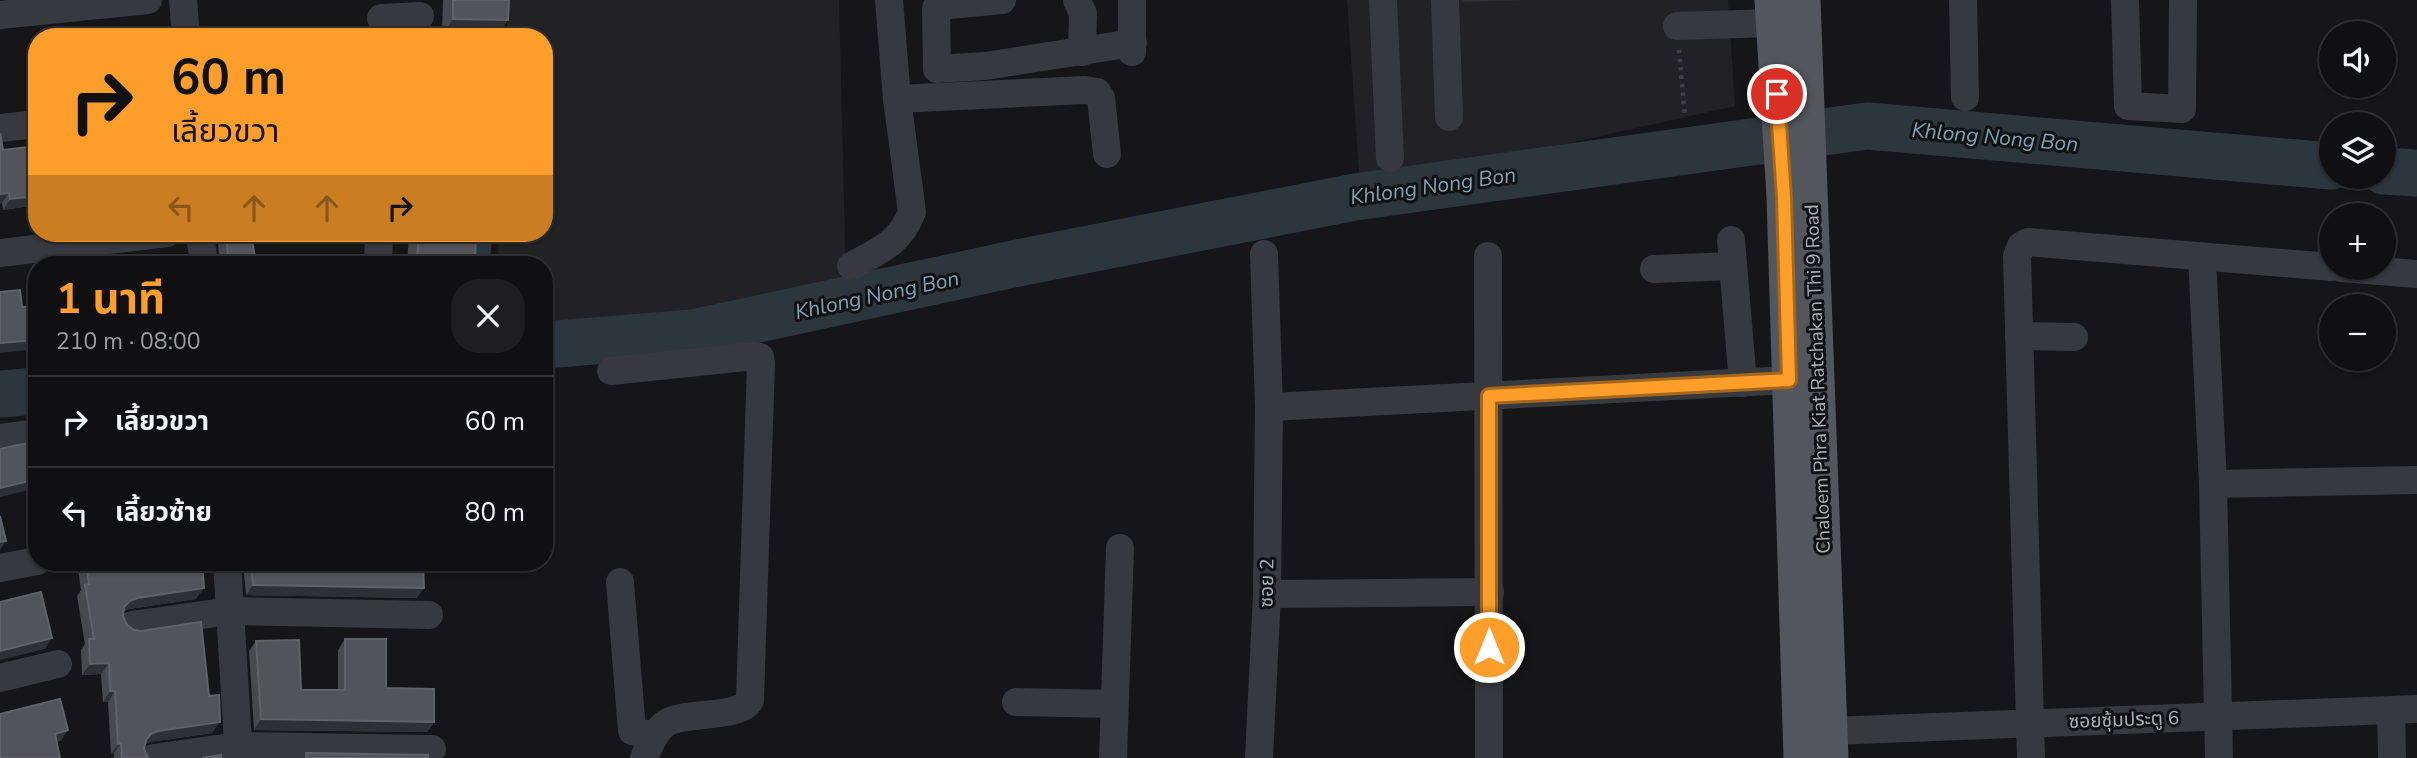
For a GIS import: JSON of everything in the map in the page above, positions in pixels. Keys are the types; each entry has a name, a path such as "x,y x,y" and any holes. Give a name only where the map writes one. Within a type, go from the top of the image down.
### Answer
{"main road":[{"name":"Chaloem Phra Kiat Ratchakan Thi 9 Road","path":"1801,758 1784,197 1803,0"},
{"name":"Chaloem Phra Kiat Ratchakan Thi 9 Road","path":"1772,11 1793,113 1810,166 1831,744"}],"street":[{"path":"0,15 148,0"},
{"path":"183,0 185,28"},
{"path":"851,266 897,238 906,227 912,212 897,99 890,7 936,8 1002,0"},
{"path":"1077,0 1083,13 1082,52"},
{"path":"895,71 972,68 1082,52 1132,48 1132,0"},
{"path":"1383,0 1390,158"},
{"path":"1445,0 1449,117"},
{"path":"1964,0 1965,97"},
{"path":"2125,0 2128,106 2182,109 2183,0"},
{"path":"936,8 937,69"},
{"path":"1677,26 1772,11"},
{"path":"381,18 420,16"},
{"path":"897,99 1085,89 1097,92 1101,97 1107,154"},
{"path":"0,128 28,125"},
{"path":"0,253 92,242"},
{"path":"2031,758 2017,256 2021,246 2028,242 2319,266"},
{"path":"1654,269 1732,253 1743,383"},
{"name":"ซอย 2","path":"1259,758 1267,594 1269,407 1264,254"},
{"path":"1488,256 1489,758"},
{"path":"2202,257 2213,484 2219,758"},
{"path":"2396,272 2417,274"},
{"path":"2019,336 2074,337"},
{"path":"611,371 760,357 748,704 741,710 668,722 649,747 632,731 620,582"},
{"path":"1269,407 1789,380"},
{"path":"0,438 28,434"},
{"path":"2213,484 2417,480"},
{"path":"1113,758 1120,548"},
{"path":"0,569 28,563"},
{"path":"228,571 239,752"},
{"path":"1267,594 1490,592"},
{"path":"132,625 230,611 429,615"},
{"path":"0,678 58,664"},
{"path":"1016,702 1114,704"},
{"path":"2392,758 2404,709"},
{"name":"ซอยซุ้มประตู 6","path":"1831,744 2029,723 2404,709"},
{"path":"153,758 239,752 432,749"}],"path":[{"path":"1677,26 1685,118"}],"shaded area":[{"path":"508,0 839,0 846,280 724,307 553,333 553,256 498,256 499,242 553,242 553,28 506,28"},
{"path":"1347,0 1728,0 1735,106 1435,173 1360,186"}],"building":[{"path":"453,0 509,0 508,20 453,19"},
{"path":"0,133 3,150 28,147 28,197 10,199 9,193 0,194"},
{"path":"226,242 252,242 255,256 227,256"},
{"path":"418,242 476,242 475,256 417,256"},
{"path":"20,290 22,307 28,307 28,341 0,343 0,292"},
{"path":"28,443 28,481 0,488 0,449"},
{"path":"0,516 6,541 0,542"},
{"path":"87,571 203,571 204,588 137,598 124,607 123,616 127,625 141,631 201,622 209,696 219,695 220,722 158,731 146,740 144,749 148,758 122,758 121,743 118,744 115,691 110,691 109,663 90,664 89,639 94,639 85,585 89,584"},
{"path":"252,571 423,571 424,588 253,585"},
{"path":"41,592 52,638 0,651 0,602"},
{"path":"345,639 386,639 386,688 434,689 434,722 261,719 256,641 299,640 301,690 345,690"},
{"path":"60,699 68,730 55,734 60,758 0,758 0,714"},
{"path":"306,753 428,755 428,758 306,758"}],"waterway":[{"name":"Khlong Nong Bon","path":"553,344 693,333 1023,262 1355,197 1867,126 2319,165"},
{"name":"Khlong Nong Bon","path":"2396,172 2417,173"},
{"path":"477,242 477,256"},
{"name":"Khlong Nong Bon","path":"0,394 28,392"}],"route":[{"path":"1489,647 1489,396 1789,380 1784,197 1777,94"}]}
